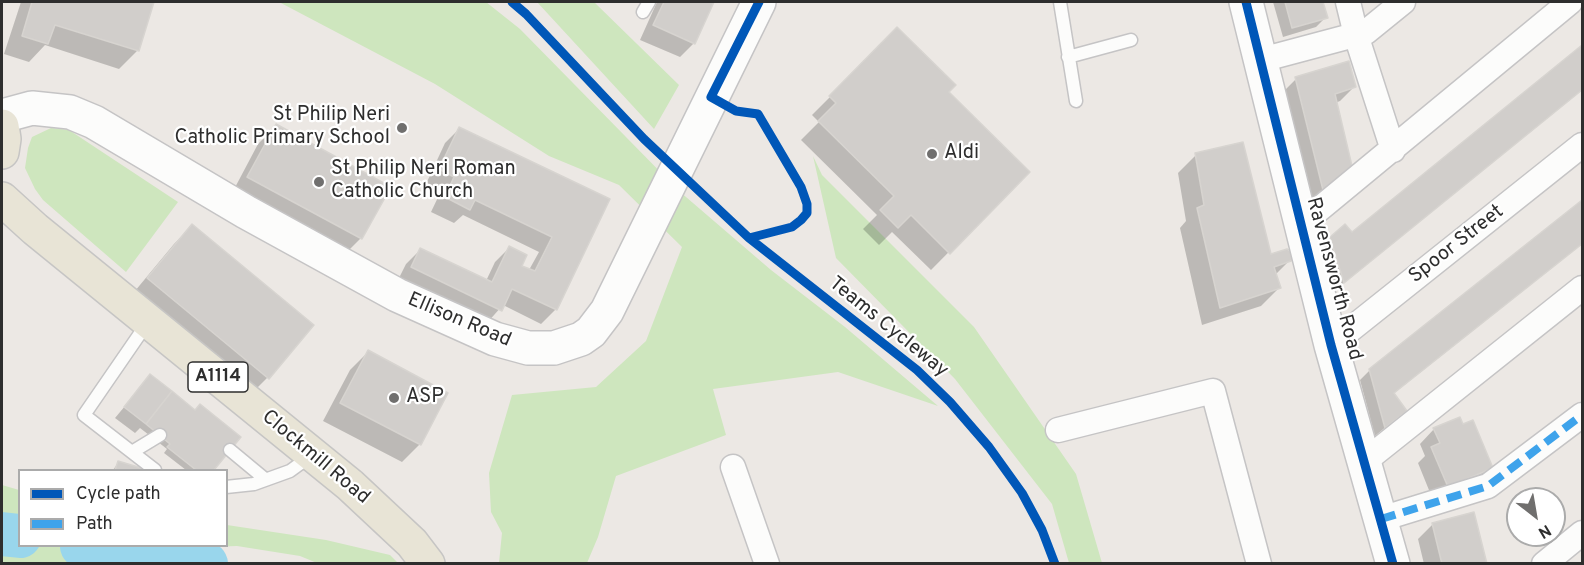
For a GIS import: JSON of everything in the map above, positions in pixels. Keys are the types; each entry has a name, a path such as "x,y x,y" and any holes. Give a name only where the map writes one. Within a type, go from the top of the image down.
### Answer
{"main road":[{"path":"2,126 4,139 2,152"},
{"name":"Clockmill Road","path":"2,199 35,229 314,454 412,543 428,564"}],"street":[{"name":"Ellison Road","path":"2,116 32,108 70,112 94,122 246,212 397,295 495,339 528,348 554,348 574,342 591,332 607,311 759,2"},
{"name":"Ravensworth Road","path":"1246,2 1331,345 1393,564"},
{"path":"1348,2 1356,35 1393,150"},
{"path":"1261,60 1366,32 1403,2"},
{"path":"1300,225 1570,2"},
{"name":"Spoor Street","path":"1331,345 1582,145"},
{"path":"1365,461 1582,288"},
{"path":"1058,430 1213,391 1259,564"},
{"path":"1381,519 1488,486 1582,415"},
{"path":"733,467 766,564"},
{"path":"1544,564 1582,533"}],"lane":[{"path":"1060,2 1076,101"},
{"path":"1068,57 1131,40"},
{"path":"149,321 84,415 153,469"},
{"path":"132,452 160,435"},
{"path":"230,450 265,480"},
{"path":"228,487 254,484 290,471 314,454"}],"green space":[{"path":"279,2 486,2 520,29 679,191 771,270 845,327 938,406 838,372 713,389 726,435 616,476 598,537 587,563 499,563 502,533 491,512 489,473 512,395 596,387 646,341 682,247 619,185 549,156 435,84"},
{"path":"537,2 594,2 679,85 654,129"},
{"path":"51,128 69,130 178,202 126,272 43,200 35,189 25,168 28,148 32,137"},
{"path":"813,156 822,175 974,327 1076,474 1102,563 1069,563 1052,504 955,379 836,258"},
{"path":"2,485 18,490 18,547 211,547 211,563 2,563"},
{"path":"228,525 326,540 390,555 398,563 317,563 300,556 228,546"}],"building":[{"path":"32,2 154,2 139,51 55,25 48,44 22,36"},
{"path":"664,2 714,2 695,44 653,25"},
{"path":"1285,2 1323,2 1328,18 1292,28"},
{"name":"Aldi","path":"897,27 956,85 949,92 1030,172 950,254 911,215 898,228 880,210 894,196 818,121 836,103 829,96"},
{"path":"1582,45 1582,90 1344,283 1330,237 1345,224 1352,232"},
{"path":"1349,61 1356,87 1335,94 1352,166 1323,190 1295,77"},
{"name":"St Philip Neri Roman Catholic Church","path":"276,124 391,187 362,239 247,177"},
{"path":"459,127 610,199 557,310 512,289 502,311 411,267 420,248 492,282 509,246 527,255 522,266 535,271 552,237 475,200 470,210 445,197 454,177 439,169"},
{"path":"1243,142 1271,254 1287,249 1294,257 1291,261 1274,267 1281,288 1220,308 1197,208 1204,205 1195,153"},
{"path":"1582,200 1582,244 1394,393 1407,411 1385,428 1369,369"},
{"path":"192,224 314,325 269,379 147,278"},
{"name":"ASP","path":"368,350 448,393 421,445 340,403"},
{"path":"150,374 172,391 146,424 124,407"},
{"path":"172,391 195,410 200,404 241,437 215,469 195,469 167,447 170,444 146,424"},
{"path":"1460,417 1463,424 1473,420 1493,468 1448,487 1431,447 1440,443 1433,428"},
{"path":"118,461 145,469 115,469"},
{"path":"1474,512 1487,564 1442,564 1432,523"}],"waterway":[{"path":"2,534 18,536"},
{"path":"89,547 206,564"}],"marked path":[{"path":"1381,519 1488,486 1582,415"}],"cycle path":[{"name":"Teams Cycleway","path":"512,2 644,139 749,238 917,370 950,402 989,447 1022,493 1042,530 1055,564"},
{"path":"749,238 792,227 807,213 807,204 801,187 758,114 736,111 711,97 759,2"},
{"path":"1246,2 1331,345 1393,564"}],"place":[{"name":"St Philip Neri Catholic Primary School","path":"402,128"},
{"name":"Aldi","path":"932,154"},
{"name":"St Philip Neri Roman Catholic Church","path":"319,182"},
{"name":"ASP","path":"394,398"}]}
